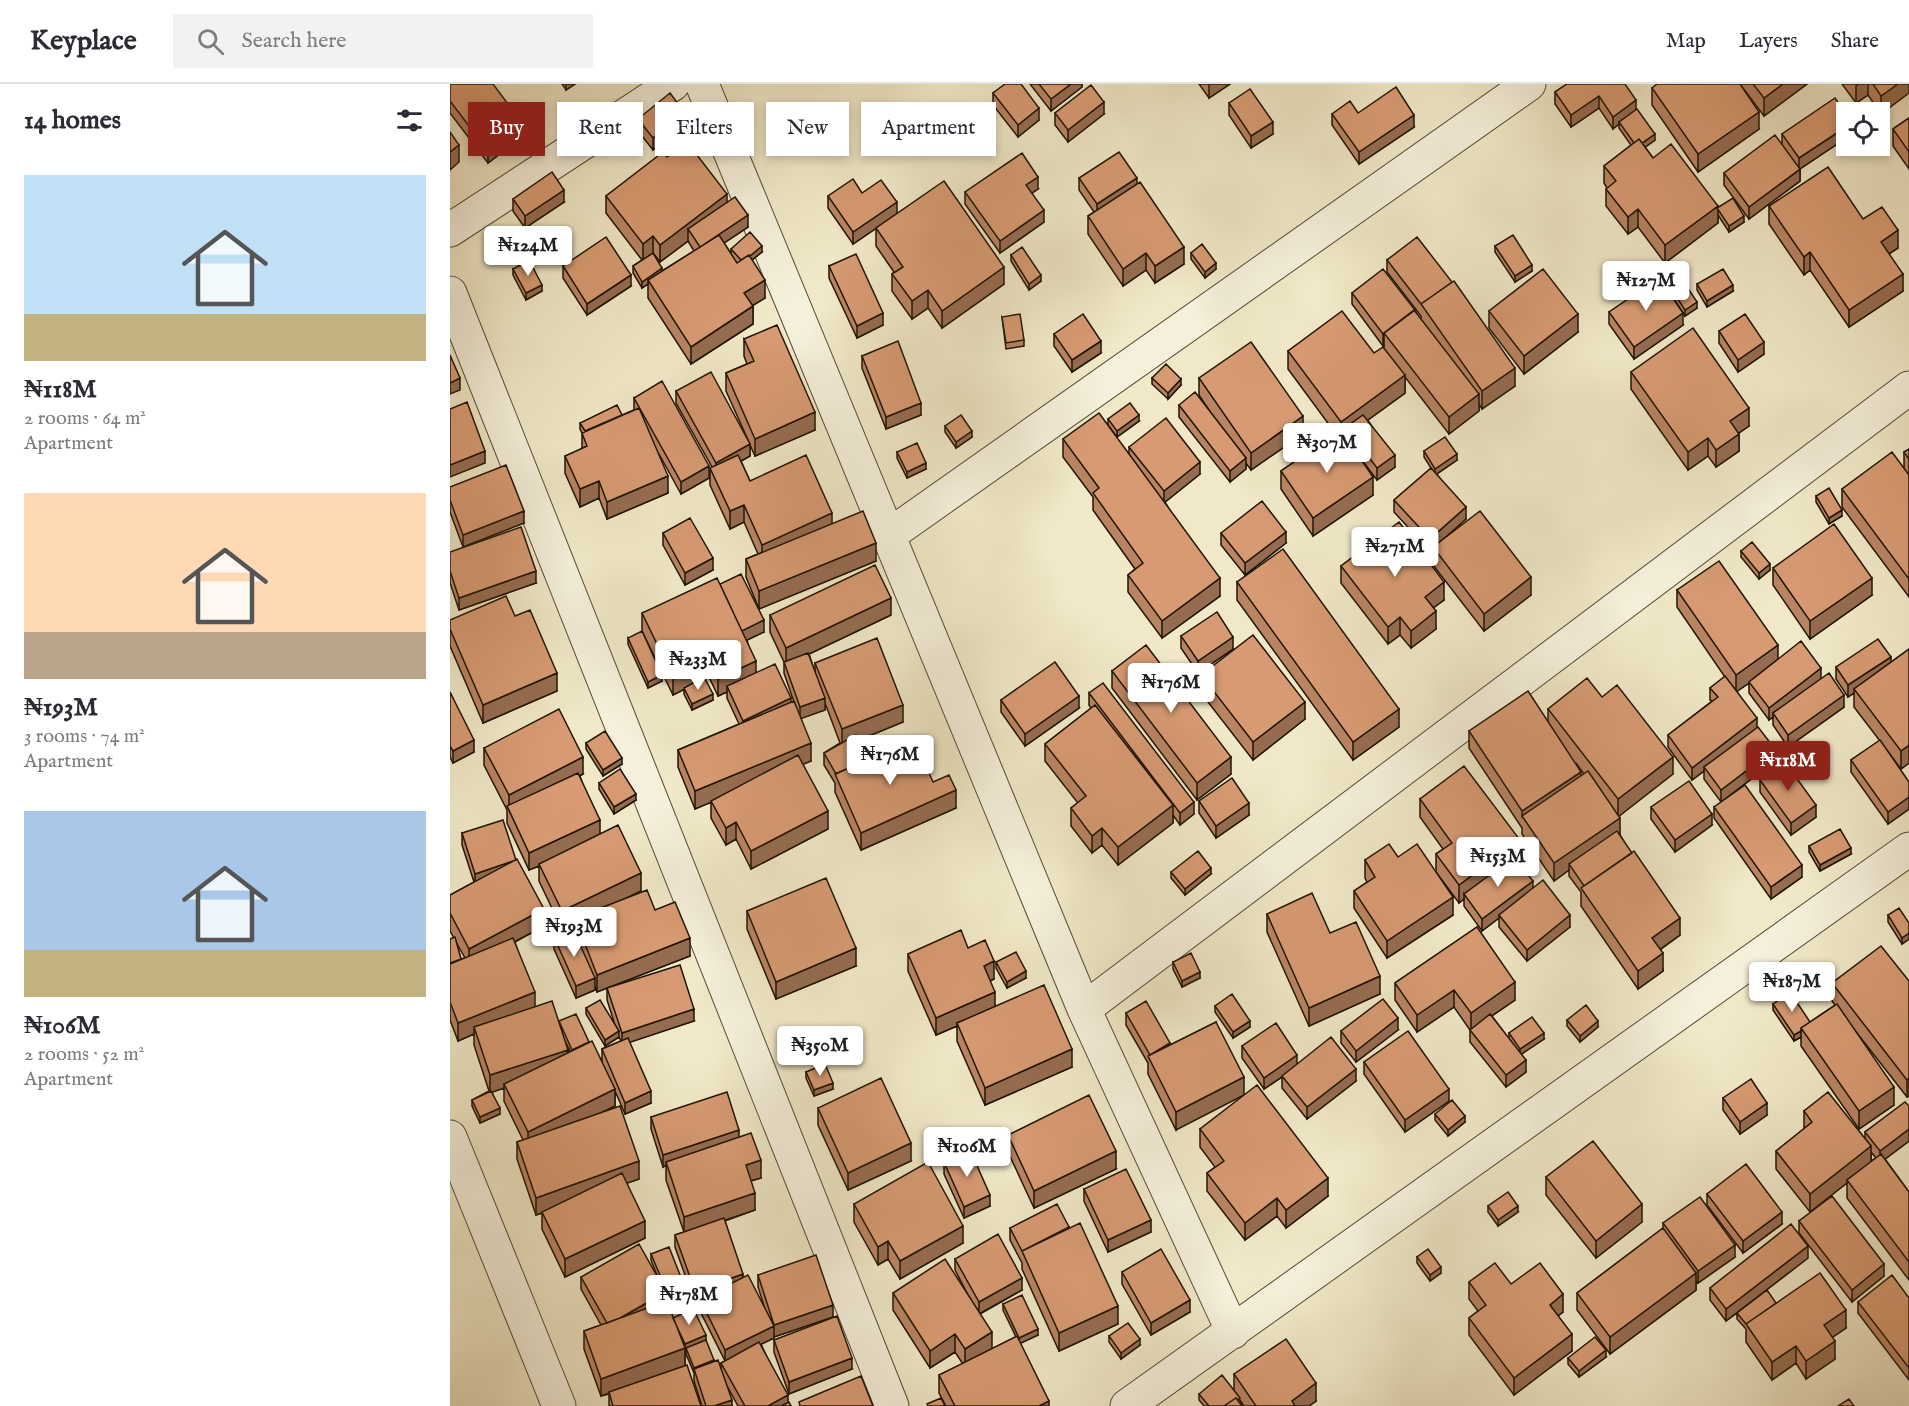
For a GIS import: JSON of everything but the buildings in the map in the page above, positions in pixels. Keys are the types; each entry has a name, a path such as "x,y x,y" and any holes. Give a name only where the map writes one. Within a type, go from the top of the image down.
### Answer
{"street":[{"path":"450,230 673,84"},
{"path":"702,84 1084,1009 1233,1332"},
{"path":"888,536 1529,84"},
{"path":"450,293 892,1406"},
{"path":"1084,1009 1909,388"},
{"path":"1127,1406 1909,849"},
{"path":"450,1137 559,1406"}]}
